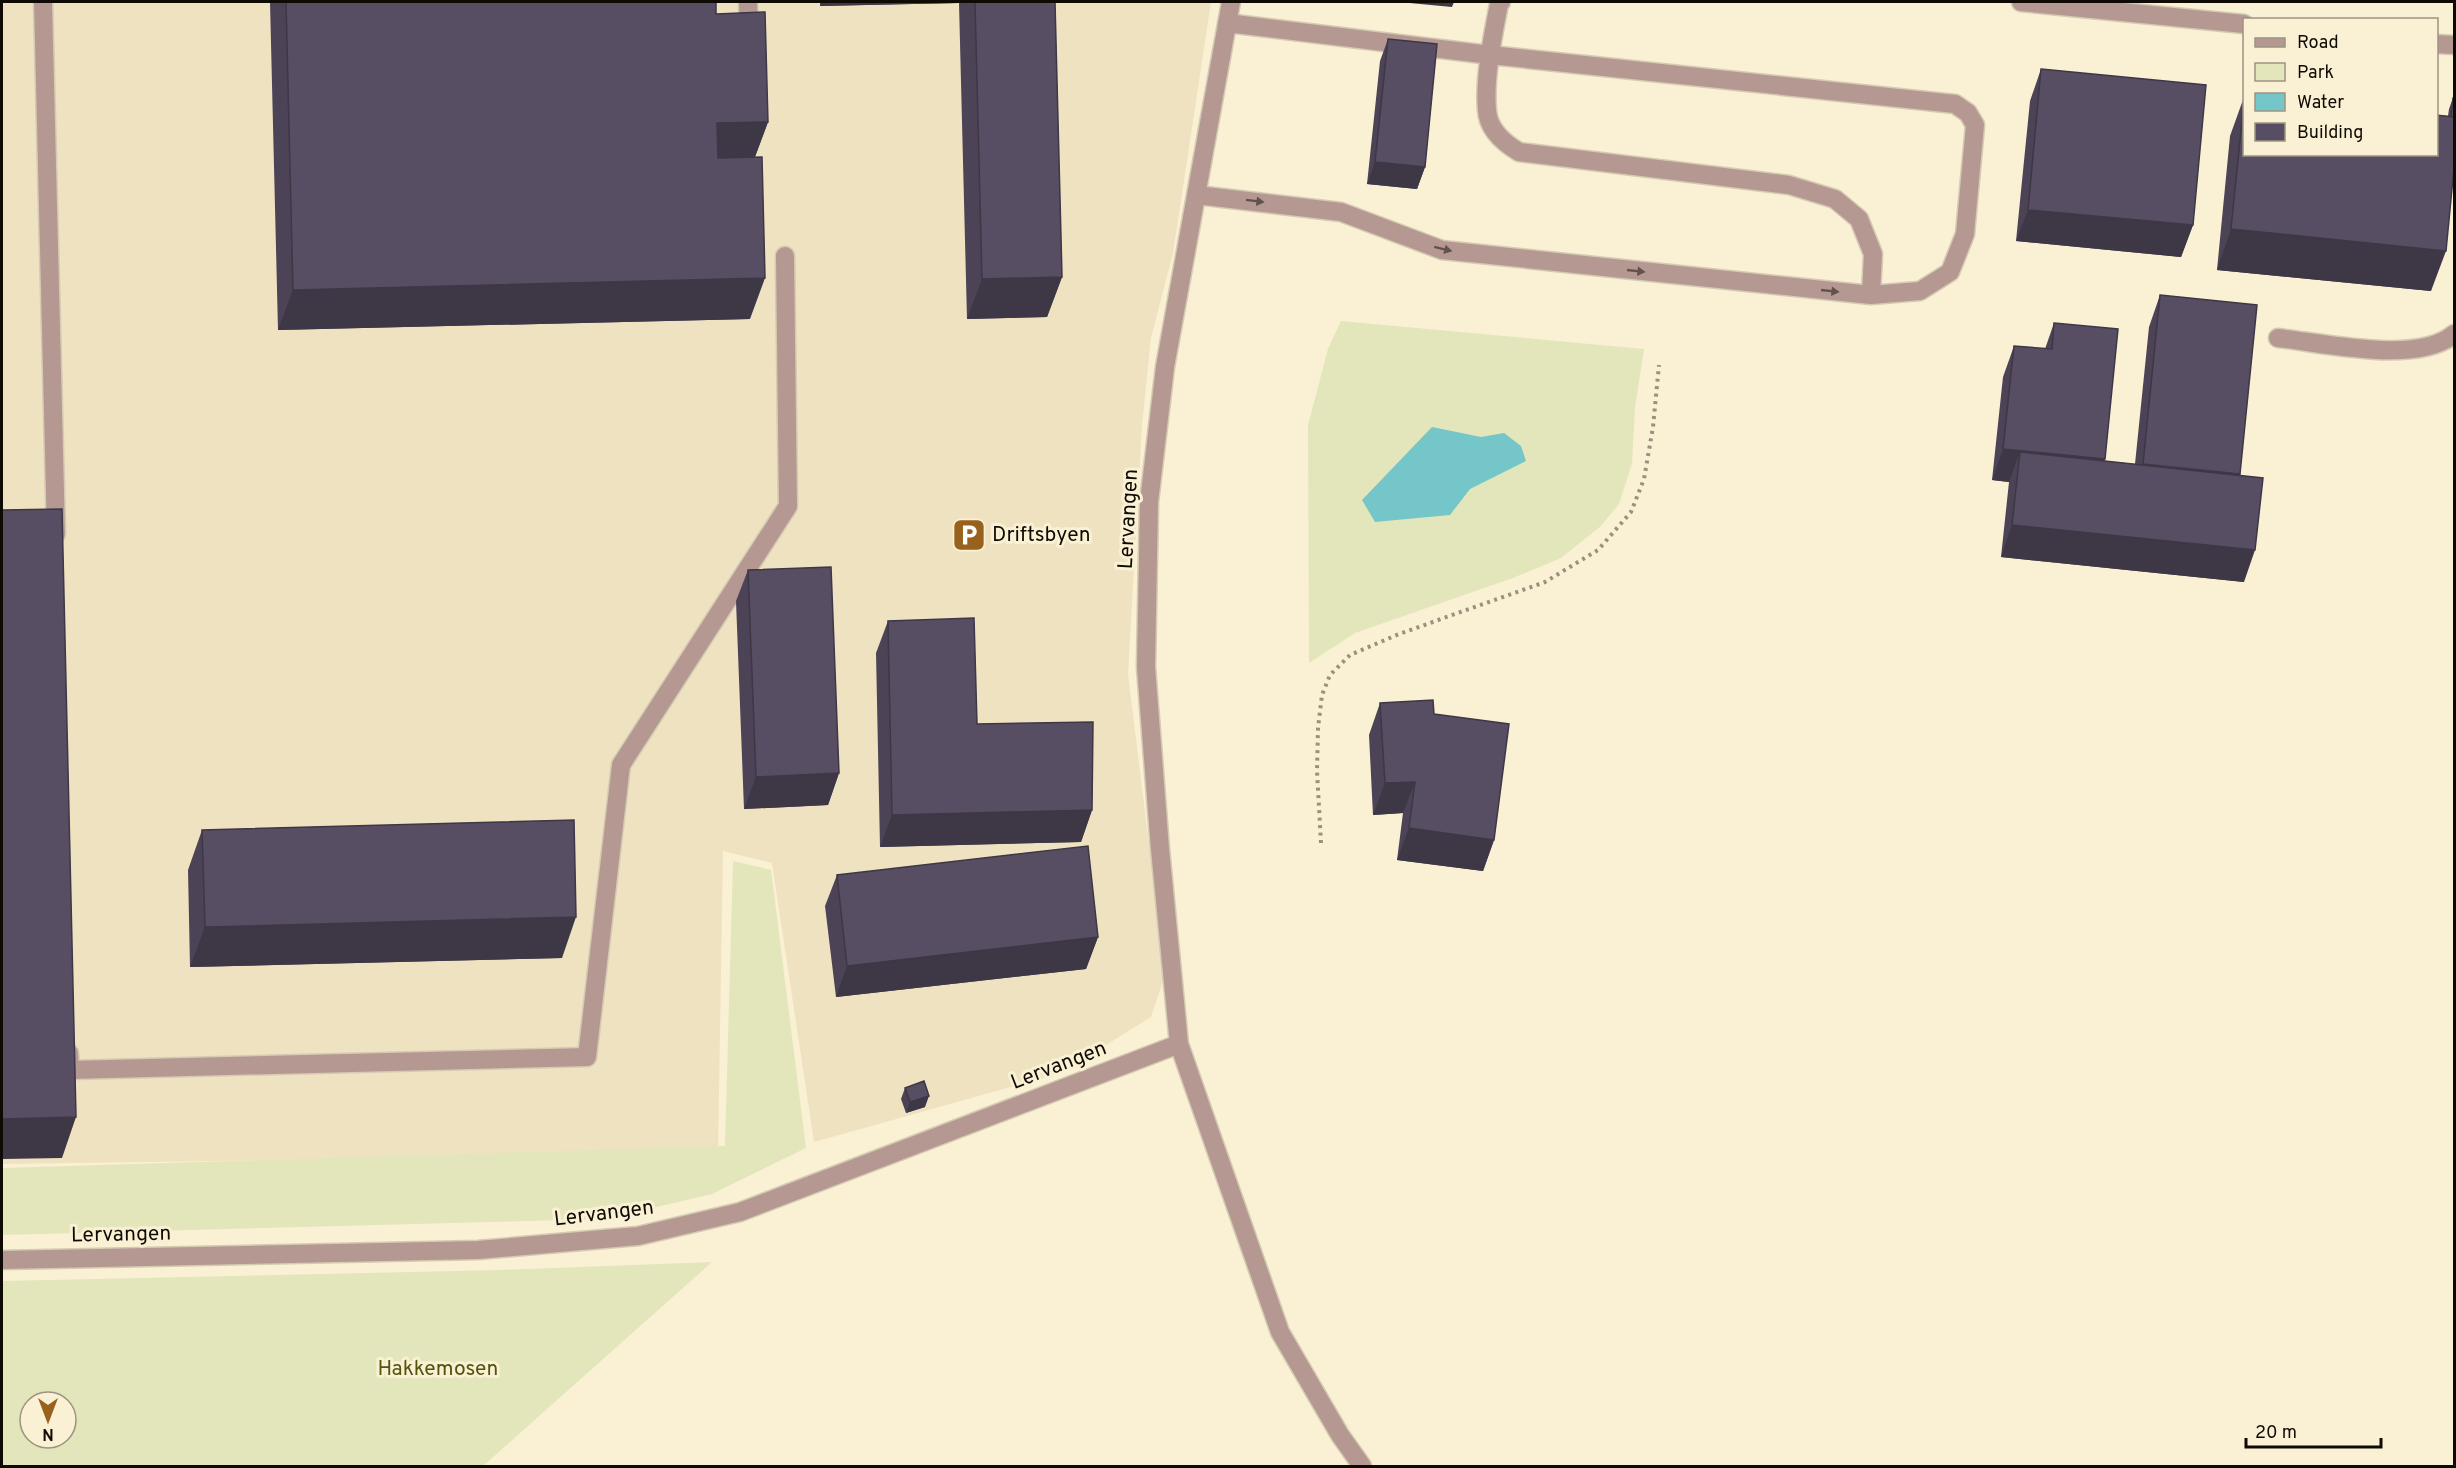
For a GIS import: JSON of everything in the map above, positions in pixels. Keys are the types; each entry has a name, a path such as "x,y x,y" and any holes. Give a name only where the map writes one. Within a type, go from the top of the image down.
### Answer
{"street":[{"path":"43,2 57,548"},
{"path":"748,2 749,32"},
{"name":"Lervangen","path":"1230,2 1165,367 1149,502 1146,667 1160,849 1179,1044 1280,1332 1340,1435 1362,1467"},
{"path":"1501,2 1490,56 1487,111 1494,129 1504,143 1519,152 1789,186 1835,199 1859,219 1873,254 1871,295"},
{"path":"2021,2 2243,24"},
{"path":"1197,195 1341,212 1443,250 1871,295 1920,291 1950,272 1965,234 1975,125 1968,112 1954,104 1490,56 1227,23"},
{"path":"2438,44 2454,45"},
{"path":"69,1035 70,1070 587,1057 621,765 788,506 786,256"},
{"path":"2278,338 2397,351 2416,350 2446,341 2454,334"},
{"name":"Lervangen","path":"2,1260 478,1250 638,1236 740,1212 1179,1044"}],"path":[{"path":"1320,843 1318,728 1322,695 1330,675 1350,655 1399,634 1545,582 1598,550 1631,512 1644,479 1653,427 1659,365"}],"shaded area":[{"path":"2,2 1211,2 1173,253 1151,338 1142,425 1128,674 1165,975 1151,1017 1061,1073 814,1142 772,863 723,851 718,1154 2,1164"}],"green space":[{"path":"1341,321 1644,349 1635,408 1632,464 1619,504 1601,526 1561,558 1513,578 1355,633 1309,663 1308,425 1328,349"},
{"path":"733,861 771,870 806,1148 712,1194 606,1219 2,1235 2,1168 725,1146"},
{"name":"Hakkemosen","path":"712,1262 483,1466 2,1466 2,1281 500,1270"}],"water":[{"path":"1432,427 1481,437 1504,433 1521,446 1526,461 1470,489 1450,515 1375,522 1362,500"}],"building":[{"path":"286,2 716,2 716,14 765,12 768,122 717,123 718,158 762,157 765,278 293,290"},
{"path":"975,2 1055,2 1062,277 982,279"},
{"path":"1388,39 1437,44 1425,167 1375,162"},
{"path":"2041,69 2206,85 2193,225 2028,210"},
{"path":"2453,98 2454,117 2451,117"},
{"path":"2243,111 2243,156 2438,156 2438,115 2454,117 2454,168 2446,251 2231,229"},
{"path":"2160,295 2257,305 2240,474 2143,464"},
{"path":"2054,323 2118,329 2105,459 2003,449 2014,346 2052,349"},
{"path":"2020,452 2263,478 2255,550 2012,525"},
{"path":"62,509 76,1117 2,1119 2,510"},
{"path":"831,567 839,773 756,777 748,570"},
{"path":"974,618 977,724 1093,722 1092,810 892,815 888,621"},
{"path":"1433,700 1434,714 1509,724 1494,840 1409,828 1415,782 1385,783 1380,703"},
{"path":"574,820 576,917 205,927 202,830"},
{"path":"1088,846 1098,937 847,966 837,875"},
{"path":"924,1081 929,1096 910,1102 905,1088"}],"place":[{"name":"Driftsbyen","path":"969,535"}]}
